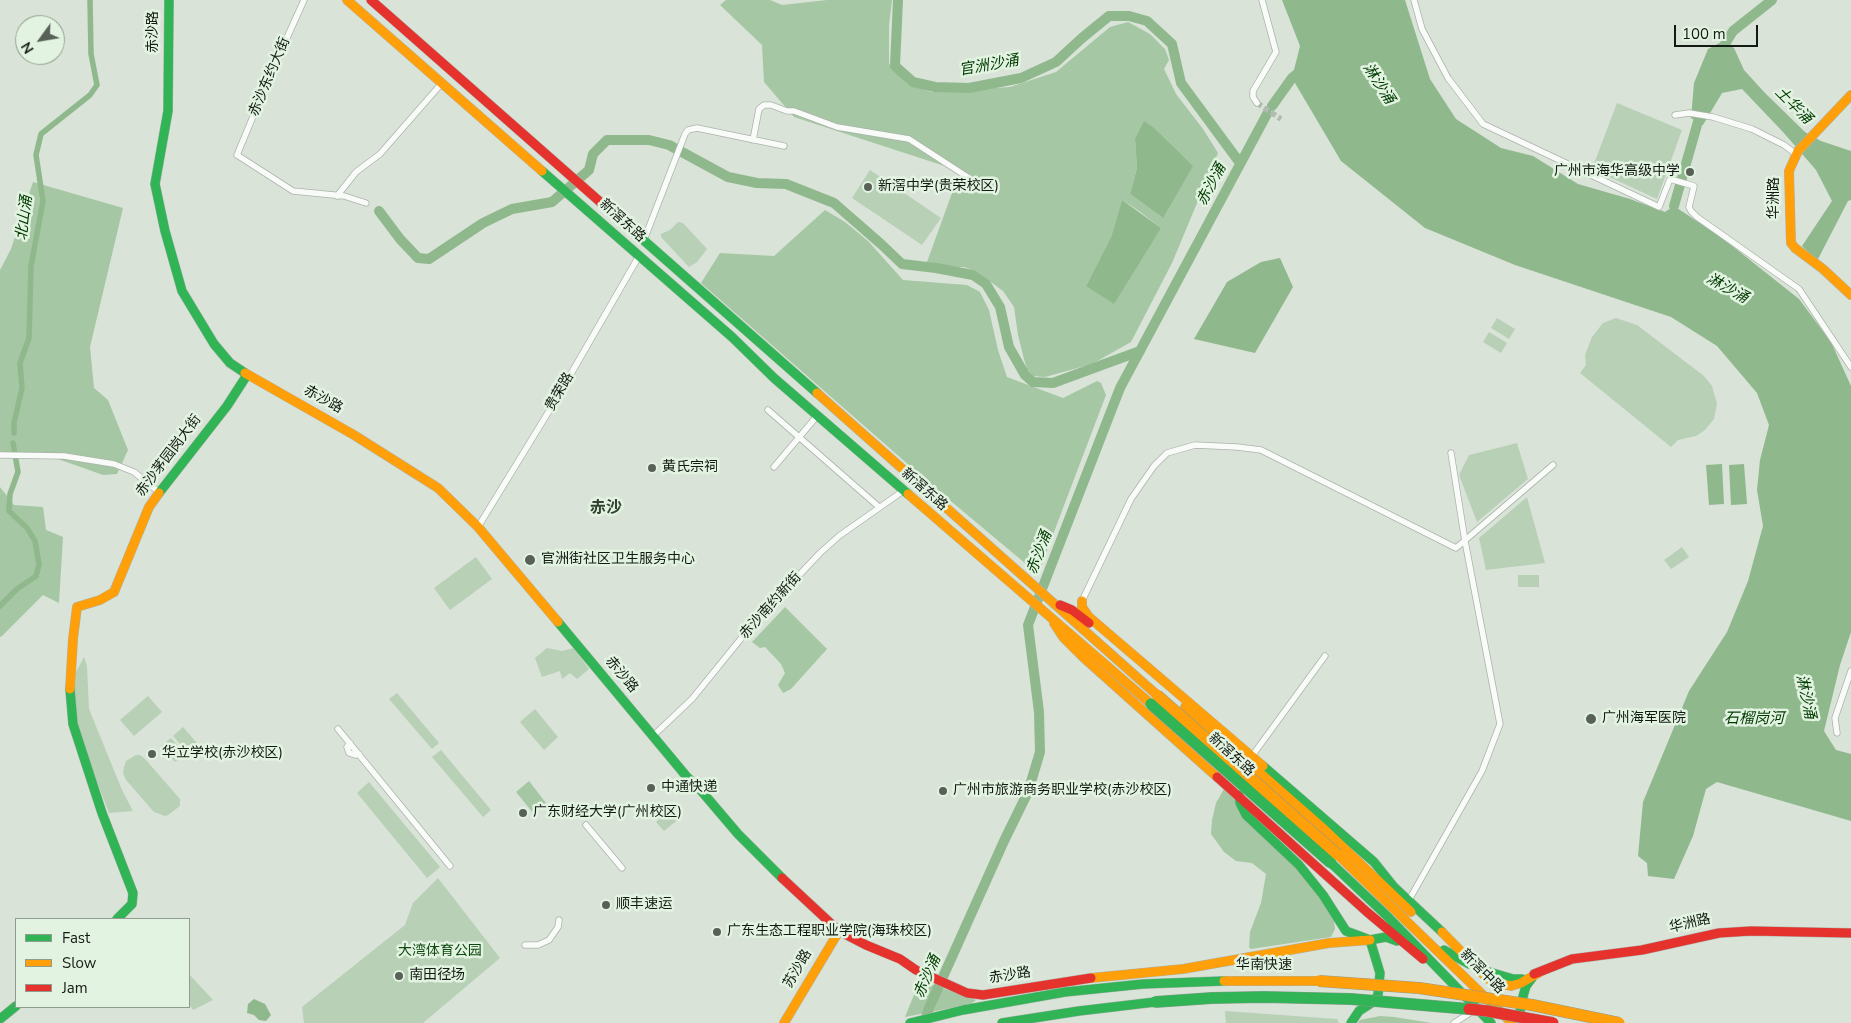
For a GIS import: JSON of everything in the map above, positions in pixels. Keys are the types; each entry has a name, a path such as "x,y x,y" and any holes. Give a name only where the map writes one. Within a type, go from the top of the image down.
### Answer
{"main road":[{"name":"赤沙路","path":"169,0 168,111 156,175 157,197 182,292 221,353 230,363 247,375 347,431 413,471 449,498 478,527 687,777 696,792 747,852 819,921 837,933 900,959 916,970 946,984 967,992 983,995 1107,976 1183,969 1329,943 1386,937 1404,944"},
{"name":"新滘东路","path":"347,0 732,337 774,378 1020,593 1154,699"},
{"name":"新滘东路","path":"371,0 1054,602 1154,699 1431,943"},
{"name":"华洲路","path":"1851,95 1797,153 1789,171 1791,243 1851,295"},
{"name":"赤沙茅园岗大街","path":"118,918 132,904 133,893 102,813 71,714 72,639 77,607 107,596 115,590 144,516 159,492 227,406 247,375"},
{"path":"1072,610 1079,606 1082,601"},
{"path":"1082,601 1082,607 1089,617 1251,760 1368,856 1410,906 1431,943"},
{"path":"1054,602 1072,610 1238,754 1251,760 1271,782 1469,958 1474,967"},
{"path":"1049,617 1063,637 1084,658 1367,912 1445,976"},
{"path":"1221,780 1232,781 1240,777 1243,766 1238,754"},
{"path":"1251,760 1239,796 1240,804 1246,815 1299,865 1339,922 1352,934 1370,940"},
{"path":"1256,811 1248,800 1248,791 1254,784 1271,782"},
{"name":"新滘东路","path":"1334,859 1476,1009"},
{"path":"1367,912 1376,927 1376,932 1370,940"},
{"path":"1329,943 1338,935 1339,922"},
{"name":"华洲路","path":"1431,943 1474,967 1513,979 1529,977 1572,959 1642,950 1719,933 1751,931 1851,933"},
{"name":"苏沙路","path":"784,1023 837,933"},
{"path":"1351,1023 1358,1011 1373,1002 1378,995 1380,973 1370,940"},
{"name":"新滘中路","path":"1431,943 1512,1023"},
{"path":"1523,1023 1520,1012 1526,986 1540,972"},
{"name":"华南快速","path":"911,1023 1015,1000 1065,992 1143,984 1225,981 1319,982 1401,987 1525,1004 1619,1023"},
{"path":"1005,1022 1155,1002 1212,998 1351,999 1487,1011 1553,1023"},
{"path":"0,1019 15,1007"},
{"path":"1476,1009 1491,1023"}],"street":[{"name":"赤沙东约大街","path":"304,0 237,155 293,191 337,196"},
{"path":"1257,103 1253,97 1253,91 1276,52 1262,0"},
{"path":"1414,0 1422,29 1448,78 1483,124 1659,207 1670,179 1694,186 1689,207 1691,212 1798,288 1851,367"},
{"path":"337,196 356,172 380,154 442,83"},
{"path":"753,140 759,109 770,105 787,112 794,111 837,127 909,139 972,180"},
{"path":"1675,115 1689,113 1713,117 1752,129 1797,153"},
{"path":"644,240 685,134 690,129 697,128 784,146"},
{"path":"337,196 351,197 366,203"},
{"name":"贵荣路","path":"478,527 557,398 639,256"},
{"path":"768,410 879,507"},
{"path":"774,467 817,416"},
{"path":"1082,601 1131,499 1154,466 1167,453 1195,445 1261,450 1456,548 1553,465"},
{"path":"1410,906 1482,771 1500,724 1450,453"},
{"path":"0,455 64,456 114,464 134,472 159,492"},
{"name":"赤沙南约新街","path":"653,736 692,698 752,625 820,553 840,536 903,491"},
{"path":"1251,760 1326,656"},
{"path":"1837,733 1836,718 1851,670"},
{"path":"338,729 450,866"},
{"path":"586,825 622,868"},
{"path":"525,945 538,945 548,940 558,927 559,920"},
{"path":"1454,1023 1476,1009"}],"green space":[{"path":"1617,103 1682,130 1657,199 1592,169"},
{"path":"870,170 941,218 922,245 852,198"},
{"path":"678,222 683,223 707,249 697,262 689,267 661,237 661,234 670,230"},
{"path":"1497,318 1515,329 1509,339 1491,328"},
{"path":"1616,318 1637,325 1704,376 1712,386 1717,404 1714,419 1705,430 1696,436 1678,440 1671,447 1580,373 1586,365 1585,355 1592,337 1603,323"},
{"path":"1489,332 1507,343 1501,353 1483,342"},
{"path":"1517,443 1528,479 1477,522 1459,475 1469,455"},
{"path":"1527,497 1545,563 1486,570 1479,538"},
{"path":"1682,547 1689,557 1671,569 1664,560"},
{"path":"476,557 492,579 450,610 434,588"},
{"path":"1518,575 1539,575 1539,587 1518,587"},
{"path":"547,648 562,651 574,648 589,669 577,679 570,673 562,679 560,671 542,677 535,658"},
{"path":"84,657 87,666 89,709 122,790 133,811 109,813 89,761 74,713 76,672"},
{"path":"397,693 439,743 432,749 389,699"},
{"path":"148,696 162,712 134,736 120,720"},
{"path":"535,709 558,737 544,750 520,722"},
{"path":"183,727 197,743 187,752 173,736"},
{"path":"171,738 185,754 175,762 161,746"},
{"path":"441,750 491,810 483,817 432,757"},
{"path":"136,755 140,755 145,759 180,799 180,806 168,815 165,816 154,812 126,780 123,773 126,761"},
{"path":"369,782 440,867 427,878 357,793"},
{"path":"672,808 680,818 664,831 656,822"},
{"name":"南田径场","path":"438,878 500,958 423,1023 304,1023 302,1007 405,925 413,903"},
{"path":"190,975 213,1000 193,1010 190,1006"},
{"path":"1225,1011 1337,1019 1339,1023 1226,1023"}],"shaded area":[{"path":"726,0 770,0 782,5 827,0 892,0 889,25 889,64 907,83 931,92 1010,87 1056,72 1110,27 1128,22 1150,34 1165,49 1169,60 1164,69 1176,94 1203,129 1218,153 1172,263 1131,342 1092,364 1045,377 1033,376 1027,369 1024,359 1014,307 1003,291 976,271 964,267 935,267 927,262 960,171 794,117 764,82 762,45 720,5","holes":["1135,139 1163,218 1130,194 1137,168","1122,200 1161,228 1086,286 1111,237"]},
{"path":"33,182 123,208 90,347 94,388 108,400 128,450 117,474 103,475 44,454 0,453 0,270 11,249"},
{"path":"825,210 845,222 868,241 903,280 967,285 980,292 989,310 998,350 1007,377 1063,398 1097,381 1101,383 1106,395 1038,574 934,487 701,283 720,253 774,256"},
{"path":"0,487 14,505 43,507 46,530 63,537 59,603 43,595 0,637"},
{"path":"785,607 827,649 791,689 783,693 778,685 785,673 781,664 765,647 760,648 752,642"},
{"path":"529,781 546,803 534,814 516,792"},
{"path":"1225,787 1231,792 1237,805 1310,882 1334,921 1335,929 1331,937 1251,949 1249,947 1250,932 1261,903 1266,874 1252,863 1236,861 1224,852 1211,834 1216,803"},
{"path":"920,980 976,1000 971,1004 905,1017"},
{"path":"1380,1016 1432,1023 1358,1023 1360,1020"}],"water":[{"name":"石榴岗河","path":"1282,0 1405,0 1430,79 1456,119 1501,148 1533,156 1578,184 1630,199 1665,212 1674,206 1721,237 1799,299 1831,342 1851,386 1851,632 1840,665 1824,731 1836,750 1851,754 1851,821 1717,782 1706,789 1693,836 1674,879 1648,876 1647,863 1638,856 1643,802 1689,691 1727,632 1748,581 1763,526 1757,490 1760,460 1769,425 1757,393 1717,346 1671,317 1515,265 1425,228 1341,161 1292,78 1300,46"},
{"path":"1723,41 1734,48 1744,70 1805,132 1821,141 1851,151 1851,200 1848,201 1817,261 1802,246 1832,201 1816,170 1783,132 1742,89 1722,93 1703,125 1691,118 1694,83 1708,49"},
{"path":"1144,121 1154,128 1193,166 1163,218 1130,194 1137,168 1135,139"},
{"path":"1122,200 1161,228 1114,304 1086,286 1111,237"},
{"path":"1280,258 1293,287 1255,353 1194,339 1227,282 1261,262"},
{"path":"1722,464 1724,504 1709,505 1706,465"},
{"path":"1744,464 1747,504 1731,505 1729,465"},
{"path":"254,999 265,1004 271,1015 266,1021 259,1020 254,1015 247,1013 248,1004"}],"waterway":[{"name":"北山涌","path":"14,433 14,423 22,388 20,363 29,338 31,266 43,201 36,155 41,134 90,95 97,85 91,54 90,0"},
{"name":"官洲沙涌","path":"898,0 895,66 913,82 935,87 969,88 1021,78 1056,62 1109,16 1129,16 1147,21 1172,44 1181,83 1240,163"},
{"path":"1719,54 1733,31 1772,0"},
{"name":"赤沙涌","path":"1272,106 1292,78 1302,70"},
{"path":"1674,206 1701,111"},
{"name":"赤沙涌","path":"924,1023 1004,841 1028,792 1040,752 1039,712 1028,625 1120,388 1267,114"},
{"path":"379,211 400,239 418,258 429,259 483,223 512,209 552,202 589,170 593,154 607,140 649,140 669,145 728,177 757,183 786,184 834,203 902,264 973,275 986,284 1000,307 1009,347 1025,375 1033,382 1053,383 1140,351"},
{"name":"北山涌","path":"0,606 17,589 36,576 39,564 35,541 27,528 9,511 10,494 18,472 13,443"}],"tunnel":[{"path":"1257,103 1281,119"}],"traffic: fast":[{"path":"169,0 168,111 155,184 165,231 182,291 214,344 230,363 245,373"},
{"path":"542,171 732,337 774,378 908,494"},
{"path":"615,215 817,393"},
{"path":"159,493 227,406 247,375"},
{"path":"558,622 687,777 698,787 738,834 782,878"},
{"path":"70,689 73,724 102,813 133,893 132,904 118,918"},
{"path":"1151,704 1331,863"},
{"path":"1263,766 1374,862 1394,887 1442,932"},
{"path":"1239,795 1240,803 1246,815 1299,865 1323,895 1346,931 1370,940 1386,937 1397,941"},
{"path":"1331,863 1386,915 1491,1023"},
{"path":"1351,1023 1359,1011 1373,1002 1378,995 1380,973 1370,940"},
{"path":"1444,950 1469,964"},
{"path":"1479,969 1513,979 1522,979"},
{"path":"1523,1022 1520,1012 1522,1000 1526,986 1532,978"},
{"path":"910,1023 963,1010 1065,992 1143,984 1224,981"},
{"path":"1155,1002 1264,997 1351,999 1469,1009"},
{"path":"1002,1023 1155,1002"},
{"path":"0,1019 15,1007"}],"traffic: slow":[{"path":"347,0 542,171"},
{"path":"1851,95 1798,151 1789,171 1791,243 1851,295"},
{"path":"245,373 354,435 438,488 478,527 558,622"},
{"path":"817,393 1157,695"},
{"path":"70,689 77,607 100,600 114,592 149,507 159,493"},
{"path":"908,494 1151,704"},
{"path":"1082,601 1082,607 1089,617 1263,766"},
{"path":"1054,623 1063,637 1084,658 1217,777"},
{"path":"1157,695 1338,855"},
{"path":"1185,707 1325,830 1411,912"},
{"path":"1338,855 1512,1023"},
{"path":"784,1023 839,931"},
{"path":"1442,932 1487,978 1494,982 1511,986 1521,983 1540,972"},
{"path":"1091,978 1183,969 1329,943 1370,940"},
{"path":"1224,981 1319,981"},
{"path":"1319,981 1419,988 1532,1005 1619,1023"}],"traffic: jam":[{"path":"371,0 615,215"},
{"path":"1060,605 1072,610 1089,623"},
{"path":"1217,777 1367,912 1423,959"},
{"path":"782,878 839,931 900,959 916,970 967,993 983,995 1091,978"},
{"path":"1534,974 1572,959 1642,950 1719,933 1751,931 1851,933"},
{"path":"1469,1009 1553,1023"}],"place":[{"name":"广州市海华高级中学","path":"1690,172"},
{"name":"新滘中学(贵荣校区)","path":"868,187"},
{"name":"黄氏宗祠","path":"652,468"},
{"name":"官洲街社区卫生服务中心","path":"530,560"},
{"name":"广州海军医院","path":"1591,719"},
{"name":"华立学校(赤沙校区)","path":"152,754"},
{"name":"中通快递","path":"651,788"},
{"name":"广州市旅游商务职业学校(赤沙校区)","path":"943,791"},
{"name":"广东财经大学(广州校区)","path":"523,813"},
{"name":"顺丰速运","path":"606,905"},
{"name":"广东生态工程职业学院(海珠校区)","path":"717,932"},
{"name":"南田径场","path":"399,976"}],"district":[{"name":"赤沙","path":"606,509"}],"water label":[{"name":"淋沙涌","path":"1378,84"},
{"name":"土华涌","path":"1793,106"},
{"name":"淋沙涌","path":"1727,289"},
{"name":"淋沙涌","path":"1805,697"}],"park label":[{"name":"大湾体育公园","path":"440,952"}]}
